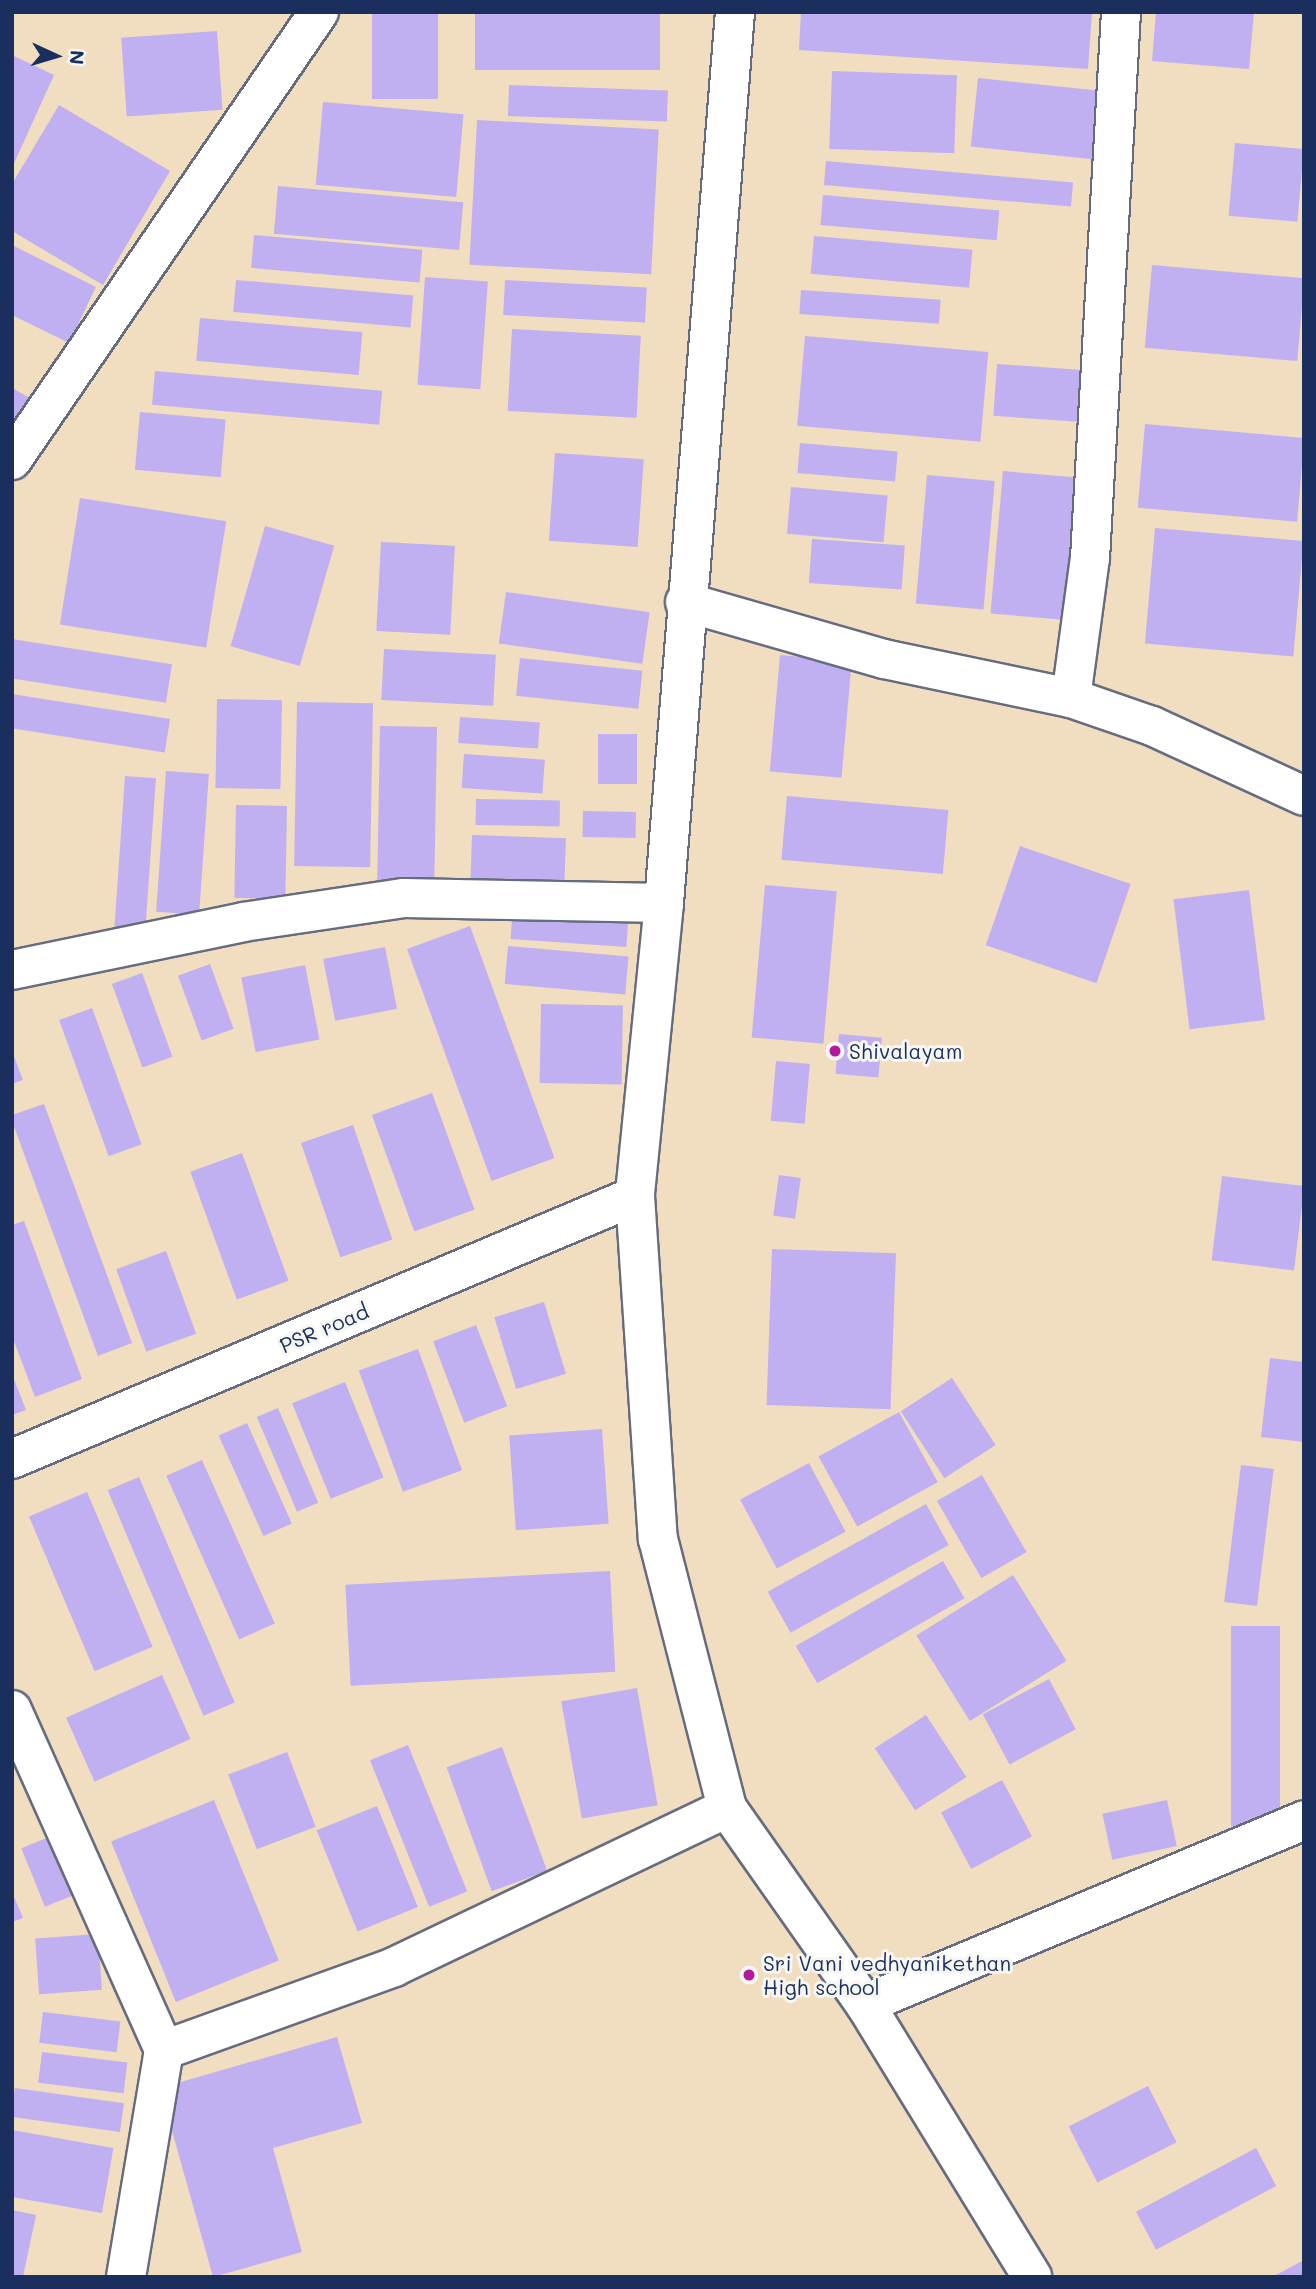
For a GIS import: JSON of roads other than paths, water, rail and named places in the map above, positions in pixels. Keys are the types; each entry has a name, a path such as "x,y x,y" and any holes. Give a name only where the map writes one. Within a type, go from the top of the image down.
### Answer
{"street":[{"path":"12,460 319,12"},
{"path":"736,12 685,602 664,903 635,1196 658,1539 727,1808 865,2004 1032,2277"},
{"path":"1071,698 1090,558 1122,12"},
{"path":"685,602 884,659 1071,698 1152,726 1304,796"},
{"path":"12,970 243,922 404,898 664,903"},
{"name":"PSR road","path":"12,1459 635,1196"},
{"path":"12,1710 164,2050 126,2277"},
{"path":"164,2050 394,1967 727,1808"},
{"path":"865,2004 1304,1820"}],"place":[{"name":"Shivalayam","path":"835,1051"},
{"name":"Sri Vani vedhyanikethan High school","path":"749,1975"}]}
